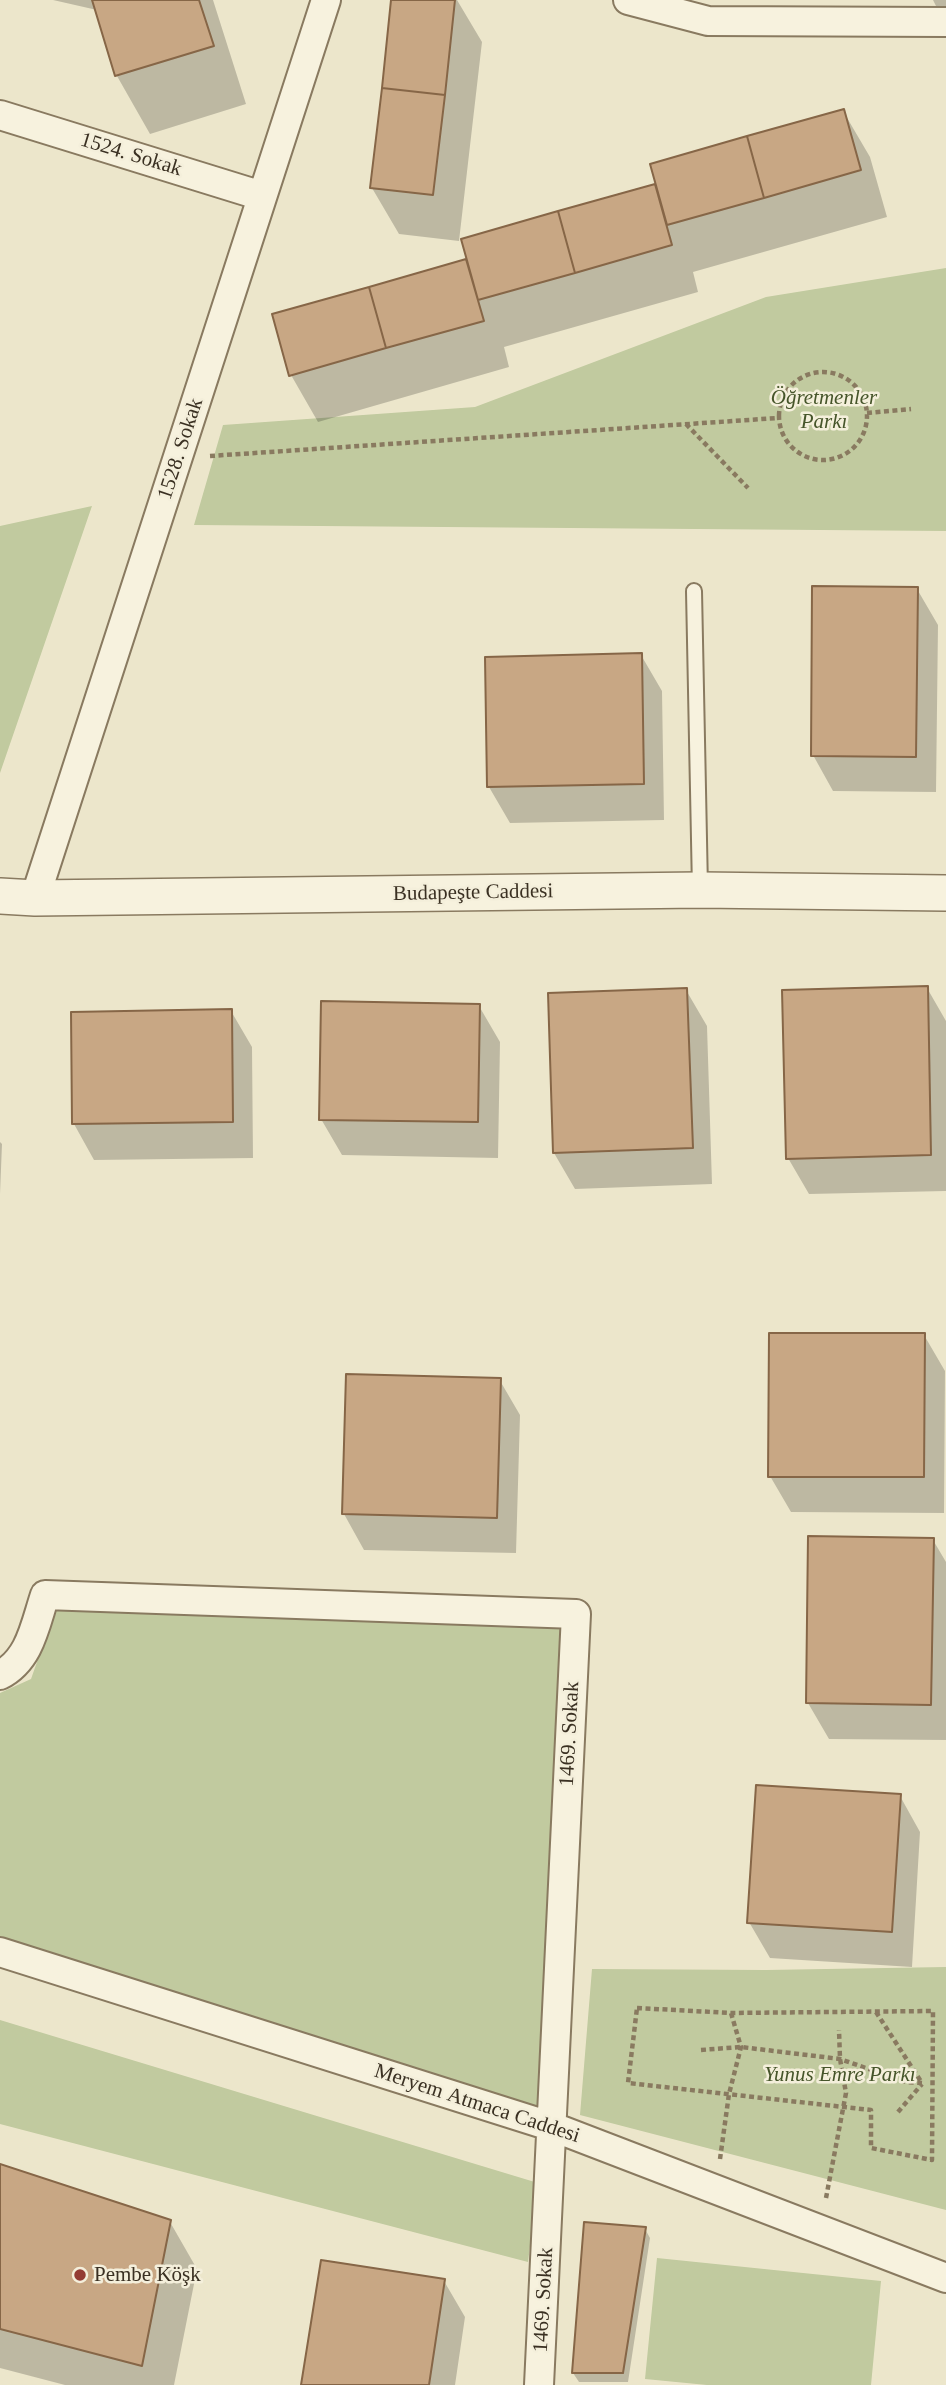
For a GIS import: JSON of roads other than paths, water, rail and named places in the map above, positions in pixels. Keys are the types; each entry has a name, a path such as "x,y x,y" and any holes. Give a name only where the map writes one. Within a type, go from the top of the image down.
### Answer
{"street":[{"name":"1528. Sokak","path":"35,898 326,0"},
{"path":"628,0 708,21 838,11 946,22"},
{"name":"1524. Sokak","path":"0,114 262,196"},
{"name":"Budapeşte Caddesi","path":"0,895 35,898 700,890 946,893"},
{"name":"1469. Sokak","path":"0,1675 13,1669 26,1652 45,1595 576,1614 539,2385"},
{"name":"Meryem Atmaca Caddesi","path":"0,1952 553,2127 946,2278"}],"lane":[{"path":"694,591 700,890"}],"place":[{"name":"Pembe Köşk","path":"80,2275"}],"park label":[{"name":"Öğretmenler Parkı","path":"824,410"},
{"name":"Yunus Emre Parkı","path":"840,2075"}]}
